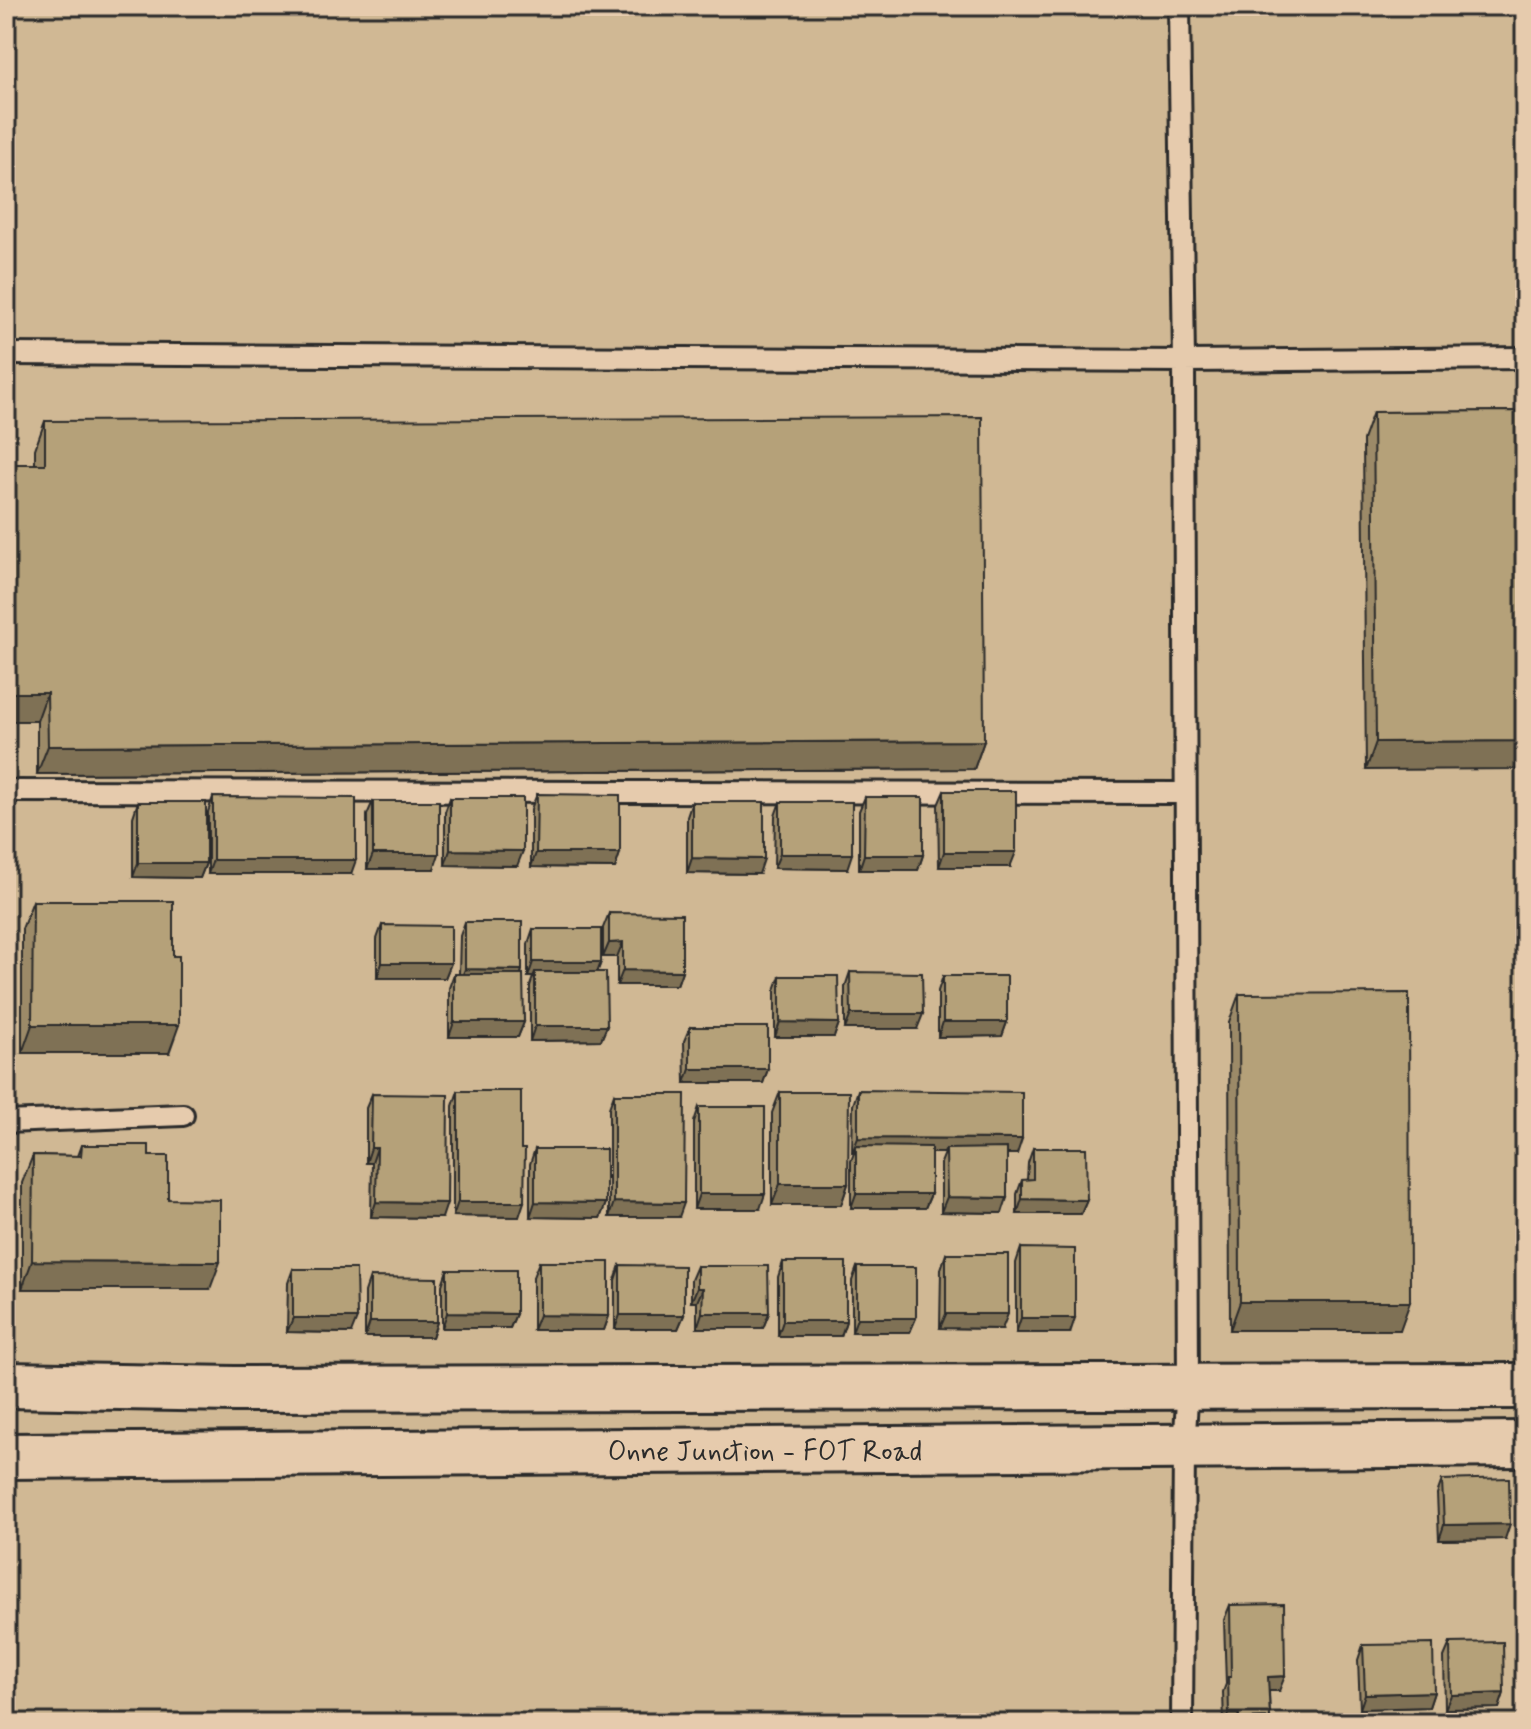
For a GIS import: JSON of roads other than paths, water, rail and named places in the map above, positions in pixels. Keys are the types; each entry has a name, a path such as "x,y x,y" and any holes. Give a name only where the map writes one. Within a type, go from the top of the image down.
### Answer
{"street":[{"path":"6,1385 234,1389 1525,1386"},
{"name":"Onne Junction - FOT Road","path":"6,1456 1525,1444"}],"lane":[{"path":"1179,6 1184,361 1188,1387 1184,1447 1182,1723"},
{"path":"6,354 1184,361 1525,358"},
{"path":"6,791 1185,793"},
{"path":"6,1122 183,1115"}]}
